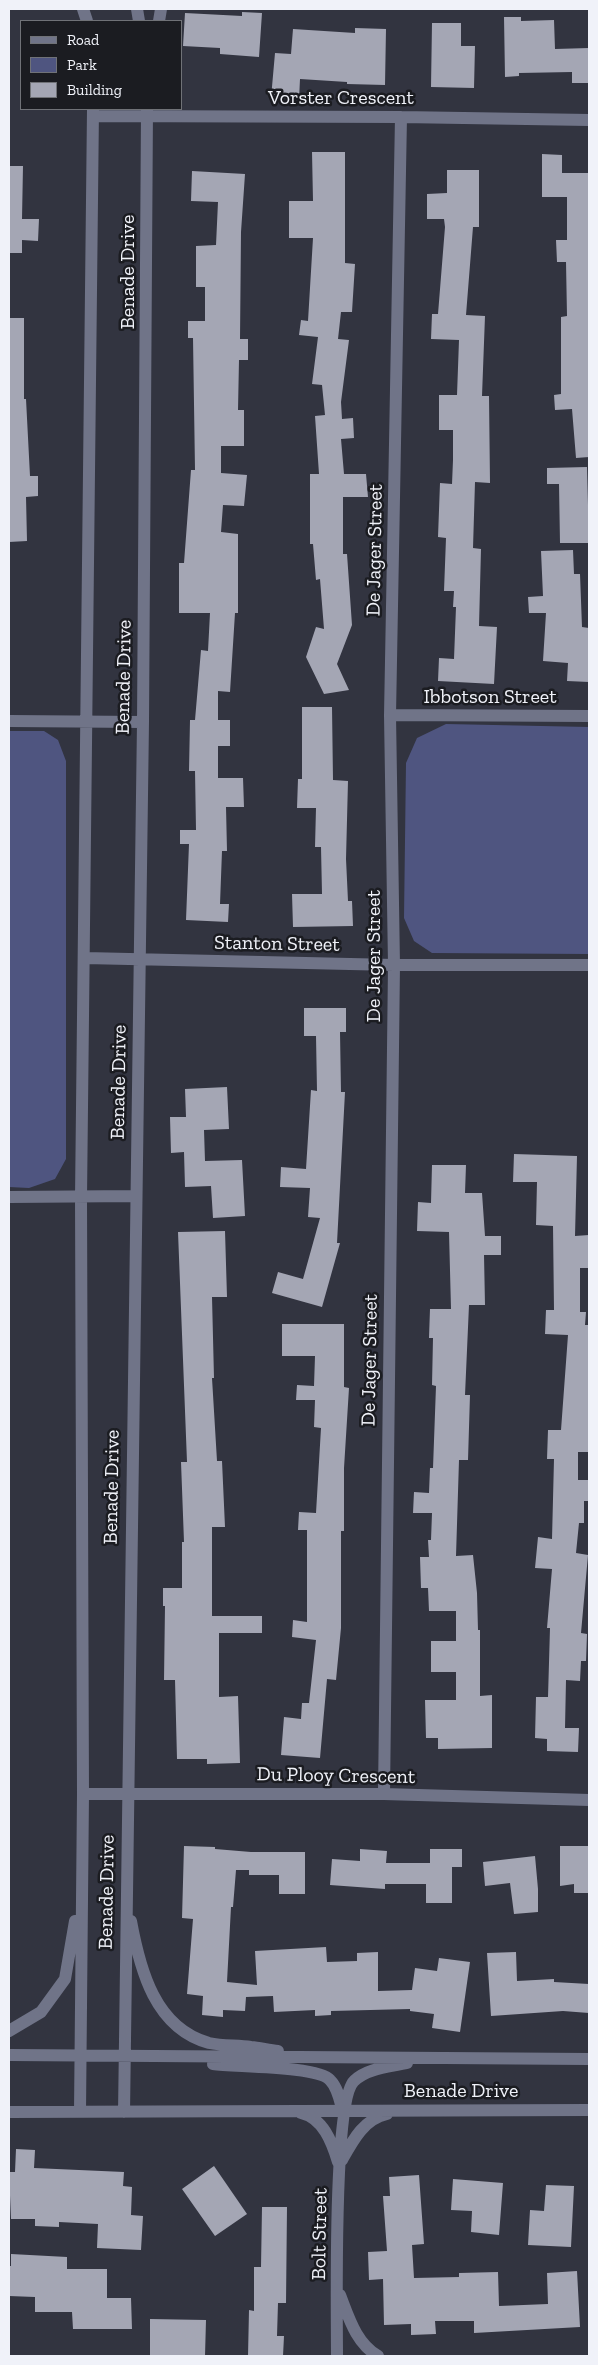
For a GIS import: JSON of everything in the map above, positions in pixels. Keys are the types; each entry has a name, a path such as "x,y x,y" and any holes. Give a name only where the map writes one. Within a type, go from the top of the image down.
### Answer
{"street":[{"name":"Vorster Crescent","path":"93,112 148,111 589,120"},
{"name":"Benade Drive","path":"124,2112 126,1793 136,1196 148,111"},
{"name":"Benade Drive","path":"80,2112 82,1879 81,1197 93,112"},
{"name":"De Jager Street","path":"384,1794 394,965 390,715 401,116"},
{"name":"Ibbotson Street","path":"390,715 589,716"},
{"path":"9,721 142,722"},
{"name":"Stanton Street","path":"85,958 394,965 589,965"},
{"path":"9,1197 136,1196"},
{"name":"Du Plooy Crescent","path":"82,1794 384,1794 589,1800"},
{"path":"9,2031 41,2012 65,1979 82,1879"},
{"path":"125,1894 139,1961 154,2000 171,2020 195,2038 211,2044 251,2047 311,2057"},
{"name":"Benade Drive","path":"9,2055 589,2059"},
{"path":"170,2056 216,2064 297,2070 323,2075 329,2078 334,2085 343,2112"},
{"path":"343,2112 352,2082 368,2071 434,2058"},
{"path":"340,2167 359,2132 376,2117 409,2110"},
{"name":"Benade Drive","path":"9,2112 589,2110"},
{"path":"297,2112 309,2115 324,2129 335,2151 340,2167"},
{"name":"Bolt Street","path":"337,2356 337,2226 343,2112"},
{"path":"337,2286 358,2337 370,2352 378,2356"}],"green space":[{"path":"446,724 589,727 589,954 432,953 414,941 404,918 406,763 417,738"},
{"path":"9,731 44,731 58,740 66,761 66,1159 55,1179 29,1188 9,1187"}],"building":[{"path":"242,12 262,13 259,57 220,54 220,48 183,46 185,13 242,16"},
{"path":"504,17 521,17 521,21 554,20 555,49 589,48 589,83 572,83 572,72 519,73 519,76 505,77"},
{"path":"432,23 461,23 461,46 475,46 474,88 431,87"},
{"path":"355,28 386,29 385,85 347,84 347,82 300,79 299,100 271,98 275,53 291,54 293,29 355,33"},
{"path":"312,152 345,152 345,263 355,264 352,312 341,312 338,339 349,340 341,402 342,419 353,418 354,438 341,439 344,474 366,474 368,497 343,497 343,554 347,554 352,625 337,664 349,690 324,694 306,657 316,627 324,629 320,579 316,580 313,544 310,544 310,474 319,474 315,416 325,415 322,385 312,384 318,337 299,335 301,320 308,321 313,238 289,238 289,201 313,201"},
{"path":"542,154 562,155 562,173 589,173 589,457 576,458 572,409 555,410 554,395 561,394 561,317 567,316 566,262 557,262 556,240 567,240 567,197 542,197"},
{"path":"9,166 23,166 22,219 39,219 38,241 22,240 22,253 9,253"},
{"path":"447,170 479,170 479,227 473,227 466,315 485,316 482,396 489,396 490,483 475,482 473,548 481,549 479,626 497,627 494,684 438,681 439,658 454,659 456,607 453,607 454,591 444,591 446,538 438,537 440,483 452,484 453,460 453,430 439,430 439,395 457,395 459,340 431,339 432,314 438,314 445,227 444,219 427,219 427,194 447,193"},
{"path":"192,171 245,174 241,232 240,339 248,339 248,360 239,360 238,410 244,410 244,446 221,446 221,473 247,475 244,506 223,505 221,532 238,534 238,613 235,613 230,692 218,691 218,720 230,720 230,746 218,746 218,778 243,778 244,807 226,807 227,851 222,851 220,904 229,904 228,922 186,920 189,844 180,844 180,830 196,830 195,771 189,771 190,720 195,720 201,650 208,651 210,613 179,613 179,563 184,563 191,470 195,470 193,338 188,338 188,321 205,321 205,287 196,287 196,246 216,245 218,202 191,201"},
{"path":"9,318 24,318 24,399 26,399 30,476 38,476 38,496 26,497 27,541 9,542"},
{"path":"587,467 589,543 560,543 559,484 547,484 547,468"},
{"path":"573,550 574,574 580,574 582,627 589,628 589,682 567,681 568,663 543,661 546,613 529,613 528,597 543,596 541,551"},
{"path":"302,707 332,707 333,780 348,781 346,859 348,901 352,901 353,926 293,927 292,894 322,894 321,847 315,847 316,808 297,808 298,779 302,779"},
{"path":"304,1008 346,1008 346,1032 340,1032 341,1092 345,1092 337,1243 340,1243 322,1307 272,1293 278,1272 303,1279 320,1218 308,1217 310,1188 280,1187 281,1167 306,1169 311,1090 317,1091 316,1036 304,1036"},
{"path":"227,1087 229,1129 204,1130 205,1161 242,1160 245,1216 213,1218 211,1186 185,1187 184,1152 171,1153 170,1117 186,1117 185,1089"},
{"path":"514,1154 577,1156 575,1236 589,1235 589,1268 580,1268 580,1312 586,1312 585,1325 589,1325 589,1452 578,1452 578,1480 588,1480 588,1501 584,1501 584,1523 579,1523 576,1553 588,1555 581,1633 587,1634 586,1661 581,1661 580,1681 566,1680 565,1728 579,1728 578,1752 547,1751 547,1739 535,1738 536,1697 548,1697 550,1628 547,1628 552,1569 535,1568 538,1537 552,1539 554,1459 547,1459 548,1430 561,1430 568,1335 545,1334 546,1310 554,1310 553,1226 536,1225 537,1182 513,1182"},
{"path":"432,1165 466,1165 465,1193 482,1193 485,1236 501,1236 501,1255 484,1255 485,1305 469,1305 465,1395 470,1395 468,1460 459,1460 456,1556 473,1555 478,1630 480,1630 480,1696 492,1695 492,1748 438,1749 438,1738 426,1738 425,1700 456,1700 456,1672 431,1672 431,1641 456,1641 456,1611 429,1611 428,1588 421,1588 420,1557 429,1557 428,1540 431,1540 432,1513 413,1513 414,1492 429,1493 430,1468 433,1468 436,1386 432,1385 433,1338 429,1338 430,1309 451,1309 449,1232 417,1231 418,1202 431,1203"},
{"path":"225,1231 227,1297 212,1297 214,1378 212,1378 217,1461 222,1461 225,1527 212,1527 212,1616 262,1616 262,1633 219,1633 219,1697 238,1696 240,1763 207,1764 207,1759 177,1759 175,1680 164,1680 165,1606 163,1606 163,1588 182,1588 182,1542 184,1542 181,1462 187,1462 178,1232"},
{"path":"282,1324 344,1324 344,1387 349,1388 344,1468 344,1531 341,1531 341,1628 336,1680 327,1679 320,1758 281,1755 284,1717 301,1719 302,1703 309,1703 316,1640 292,1637 293,1620 307,1622 307,1530 298,1530 299,1512 316,1513 321,1428 314,1427 315,1400 296,1400 297,1385 314,1386 315,1356 282,1356"},
{"path":"184,1846 215,1847 215,1849 251,1852 305,1852 305,1894 279,1894 279,1875 249,1875 249,1870 236,1870 233,1907 231,1907 227,1982 257,1985 255,1951 326,1947 327,1962 357,1961 357,1953 378,1952 378,1991 412,1990 415,1968 437,1971 439,1958 470,1962 460,2032 432,2028 434,2014 410,2011 410,2009 331,2011 331,2015 315,2016 315,2010 274,2012 273,1996 246,1997 245,2011 223,2010 223,2017 202,2015 203,1996 187,1994 193,1919 182,1918"},
{"path":"560,1846 589,1846 589,1893 574,1893 574,1884 560,1886"},
{"path":"360,1849 387,1851 386,1863 430,1863 430,1849 462,1849 462,1867 452,1867 452,1903 426,1903 426,1884 385,1884 385,1889 330,1885 332,1859 360,1861"},
{"path":"535,1856 538,1912 514,1914 510,1883 485,1886 483,1862"},
{"path":"516,1952 517,1981 554,1979 554,1982 589,1984 589,2013 563,2011 491,2016 487,1953"},
{"path":"16,2149 35,2150 34,2168 124,2172 123,2186 132,2187 131,2215 143,2216 141,2250 97,2248 98,2224 59,2222 59,2227 35,2226 35,2219 11,2219 9,2172 15,2172"},
{"path":"214,2166 247,2214 215,2236 182,2189"},
{"path":"419,2175 424,2244 412,2245 414,2278 459,2277 459,2273 498,2272 499,2306 548,2304 547,2273 577,2271 580,2327 474,2333 474,2321 435,2321 436,2334 411,2335 411,2324 384,2325 383,2279 369,2280 368,2252 387,2251 383,2196 390,2196 389,2177"},
{"path":"453,2179 503,2183 499,2235 471,2232 472,2211 451,2210"},
{"path":"546,2185 574,2186 571,2247 528,2245 530,2210 544,2211"},
{"path":"262,2207 287,2207 286,2303 278,2303 277,2336 284,2336 283,2356 248,2356 249,2310 254,2311 254,2267 261,2267"},
{"path":"11,2254 67,2257 67,2269 107,2269 107,2298 131,2298 132,2329 73,2329 72,2312 35,2312 35,2297 9,2296"},
{"path":"150,2319 206,2320 205,2356 150,2356"}]}
